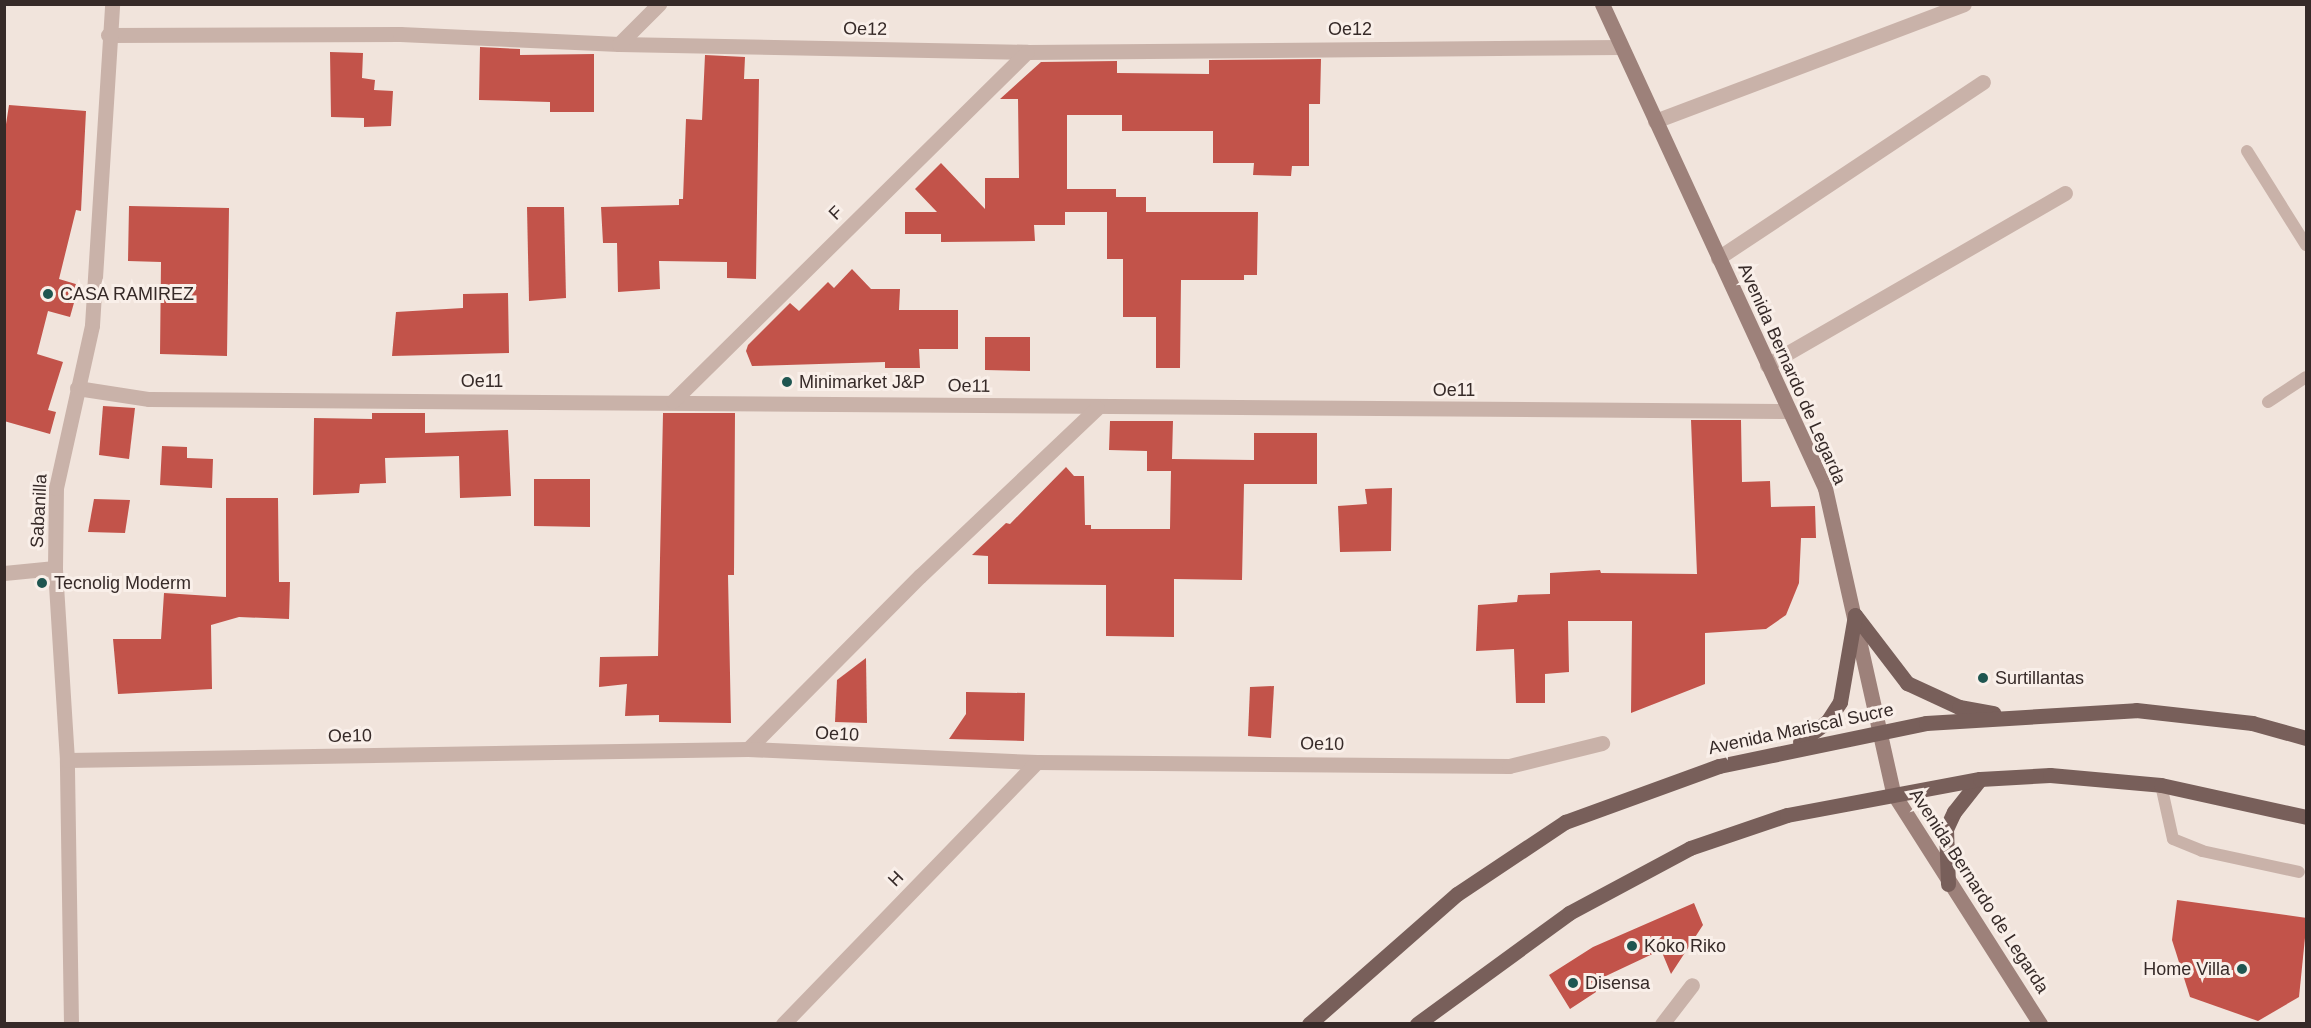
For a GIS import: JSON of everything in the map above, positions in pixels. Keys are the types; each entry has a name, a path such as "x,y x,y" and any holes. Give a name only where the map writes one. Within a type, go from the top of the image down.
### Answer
{"main road":[{"path":"1855,615 1915,689 1959,707 2020,717"},
{"path":"1788,749 1817,732 1840,702 1855,615"},
{"name":"Avenida Mariscal Sucre","path":"1309,1023 1457,894 1565,822 1719,766 1881,730 2020,717 2136,710 2252,723 2307,738"},
{"path":"1417,1023 1569,913 1690,848 1787,815 1893,793 1980,779 2050,775 2161,786 2307,817"},
{"path":"1948,884 1946,829 1954,812 1980,779"}],"street":[{"name":"Sabanilla","path":"71,1023 68,760 55,568 56,488 92,325 108,34 112,4"},
{"path":"619,44 659,4"},
{"name":"Avenida Bernardo de Legarda","path":"1602,4 1825,488 1881,730 1893,793 1948,884 2040,1023"},
{"path":"1655,121 1964,4"},
{"name":"Oe12","path":"108,34 400,34 619,44 1027,52 1620,46"},
{"name":"F","path":"673,401 1027,52"},
{"path":"1718,258 1983,82"},
{"path":"1767,365 2065,193"},
{"name":"Oe11","path":"77,388 149,399 673,401 1097,408 1788,411"},
{"path":"748,749 920,576 1097,408"},
{"path":"4,573 55,568"},
{"name":"Oe10","path":"68,760 748,749 1037,762 1509,766 1602,743"},
{"name":"H","path":"783,1023 1037,762"},
{"path":"1662,1023 1692,985"}],"lane":[{"path":"2247,151 2307,245"},
{"path":"2268,402 2307,377"},
{"path":"2161,786 2173,838 2202,851 2299,872"}],"building":[{"path":"480,47 520,49 520,55 594,54 594,112 550,112 550,102 479,100"},
{"path":"330,52 363,53 362,78 375,80 374,90 393,91 391,126 364,127 364,118 331,117"},
{"path":"705,55 745,57 744,79 759,79 756,279 727,278 727,262 659,261 660,289 618,292 617,243 603,243 601,207 679,205 679,199 683,199 686,119 702,120"},
{"path":"1321,59 1320,104 1309,104 1309,166 1292,166 1291,176 1253,175 1254,163 1213,163 1213,131 1122,131 1122,115 1067,115 1067,189 1116,189 1116,197 1146,197 1146,212 1258,212 1257,275 1244,275 1244,280 1181,280 1180,368 1156,368 1156,317 1123,317 1123,259 1107,259 1107,212 1065,212 1065,225 1034,225 1035,241 941,242 941,234 905,234 905,212 937,212 915,189 941,163 985,209 985,178 1019,178 1018,99 1000,99 1041,62 1117,61 1117,73 1209,74 1209,60"},
{"path":"9,105 86,111 81,211 76,210 59,279 79,285 70,317 48,311 37,354 63,362 48,410 56,412 50,434 4,421 4,137"},
{"path":"129,206 229,208 227,356 160,354 161,262 128,261"},
{"path":"527,207 564,207 566,298 529,301"},
{"path":"852,269 871,289 900,289 899,310 958,310 958,349 919,349 920,368 885,368 885,362 752,366 746,351 748,345 790,303 799,311 828,282 834,288"},
{"path":"508,293 509,353 392,356 396,312 463,308 463,294"},
{"path":"985,337 1030,337 1030,371 985,370"},
{"path":"103,406 135,408 129,459 99,455"},
{"path":"372,413 425,413 425,433 508,430 511,496 460,498 459,456 385,458 386,483 360,484 359,493 313,495 314,418 372,419"},
{"path":"663,413 735,413 734,575 728,575 731,723 659,722 659,715 625,716 627,684 599,687 600,657 658,656"},
{"path":"1691,420 1741,420 1742,482 1770,481 1771,507 1815,506 1816,538 1801,538 1799,583 1786,615 1766,629 1705,633 1705,684 1631,713 1632,621 1568,621 1569,672 1545,674 1545,703 1516,703 1514,649 1476,651 1478,605 1517,602 1518,595 1550,594 1550,573 1600,570 1601,573 1697,574"},
{"path":"1110,421 1173,421 1172,459 1254,460 1254,433 1317,433 1317,484 1244,484 1242,580 1174,579 1174,637 1106,636 1106,585 988,584 988,556 972,555 1006,523 1010,524 1066,467 1074,476 1084,476 1085,525 1091,525 1091,529 1170,529 1171,471 1147,471 1147,451 1109,450"},
{"path":"162,446 187,447 187,458 213,459 212,488 160,485"},
{"path":"534,479 590,479 590,527 534,526"},
{"path":"1392,488 1391,551 1340,552 1338,506 1367,504 1365,489"},
{"path":"226,498 278,498 279,582 290,582 289,619 239,617 211,625 212,689 118,694 113,639 161,639 164,593 226,597"},
{"path":"94,499 130,500 125,533 88,532"},
{"path":"866,658 867,723 835,722 837,680"},
{"path":"1274,686 1271,738 1248,736 1250,687"},
{"path":"966,692 1025,693 1024,741 949,739 966,714"},
{"name":"Home Villa","path":"2177,900 2307,918 2299,997 2258,1021 2190,997 2172,940"},
{"path":"1694,903 1703,925 1671,974 1661,950 1591,983 1596,992 1570,1009 1549,975 1593,947"}],"place":[{"name":"CASA RAMIREZ","path":"48,294"},
{"name":"Minimarket J&P","path":"787,382"},
{"name":"Tecnolig Moderm","path":"42,583"},
{"name":"Surtillantas","path":"1983,678"},
{"name":"Koko Riko","path":"1632,946"},
{"name":"Home Villa","path":"2242,969"},
{"name":"Disensa","path":"1573,983"}]}
